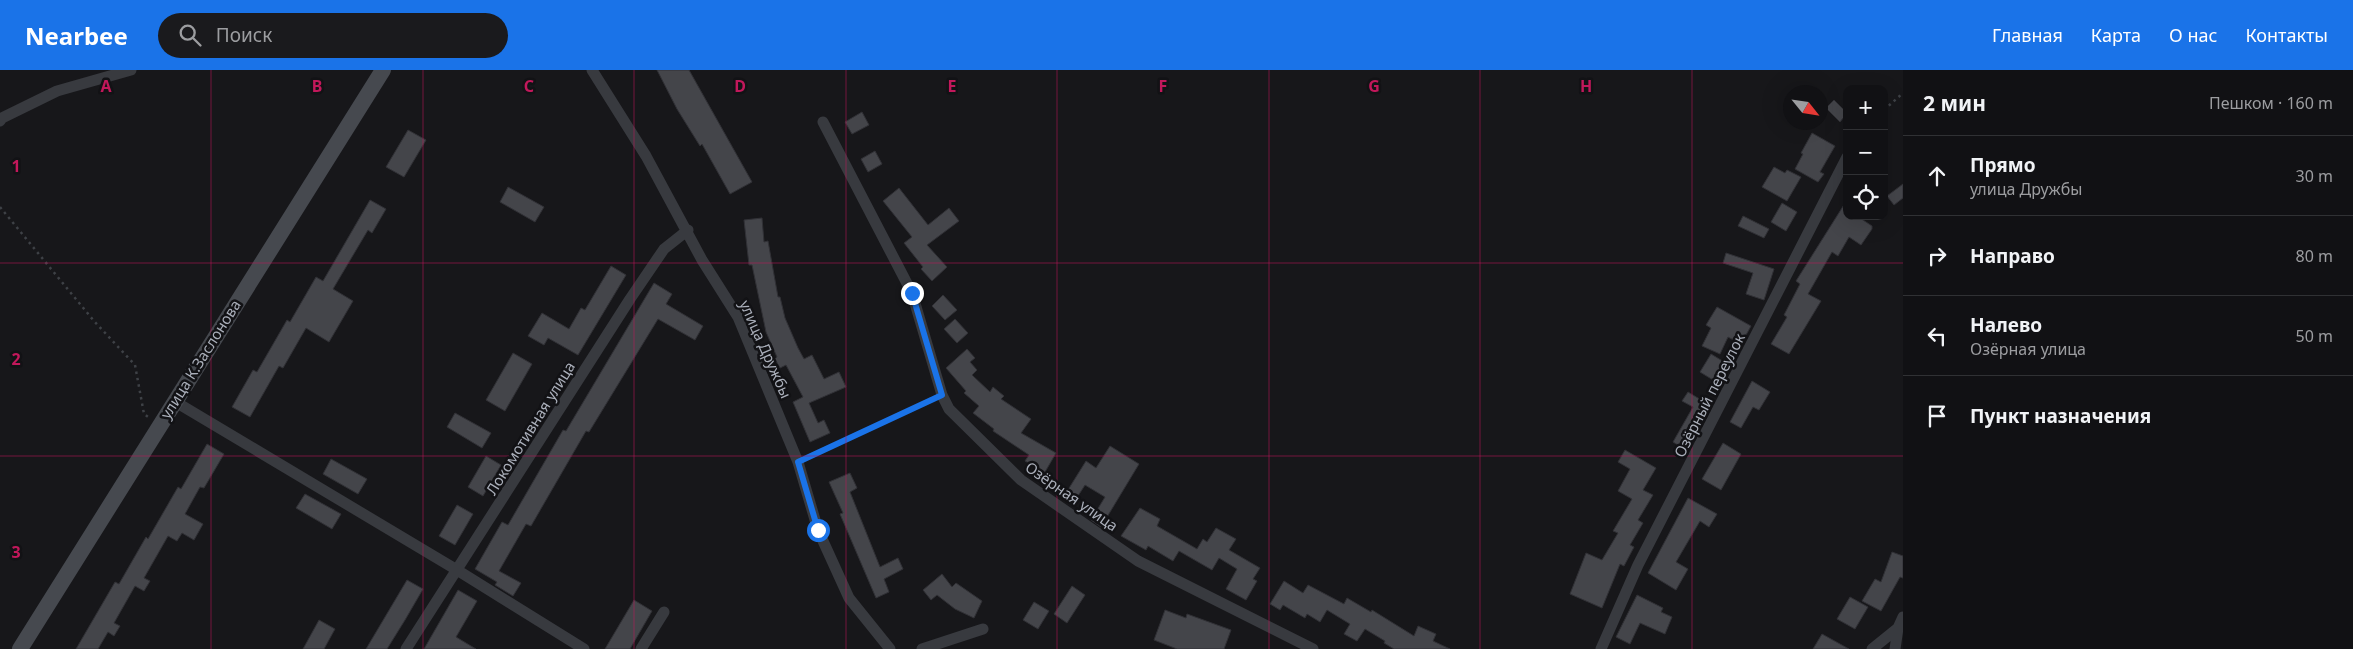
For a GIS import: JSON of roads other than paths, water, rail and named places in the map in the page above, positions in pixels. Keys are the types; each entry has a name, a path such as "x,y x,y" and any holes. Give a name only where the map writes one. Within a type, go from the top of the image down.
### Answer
{"street":[{"path":"0,121 2,118 57,91 131,70"},
{"name":"улица К.Заслонова","path":"20,649 383,70"},
{"name":"улица Дружбы","path":"592,70 646,156 688,230 702,260 738,317 798,462 818,530 849,598 890,649"},
{"name":"Озёрная улица","path":"823,122 912,293 942,395 949,409 1021,480 1138,560 1314,649"},
{"name":"Озёрный переулок","path":"1601,649 1638,565 1843,165"},
{"name":"Локомотивная улица","path":"406,649 630,299 664,249 688,230"},
{"path":"174,401 457,570 584,649"},
{"path":"641,649 664,612"},
{"path":"1872,649 1900,622"},
{"path":"1896,649 1900,622"},
{"path":"922,649 983,629"}]}
